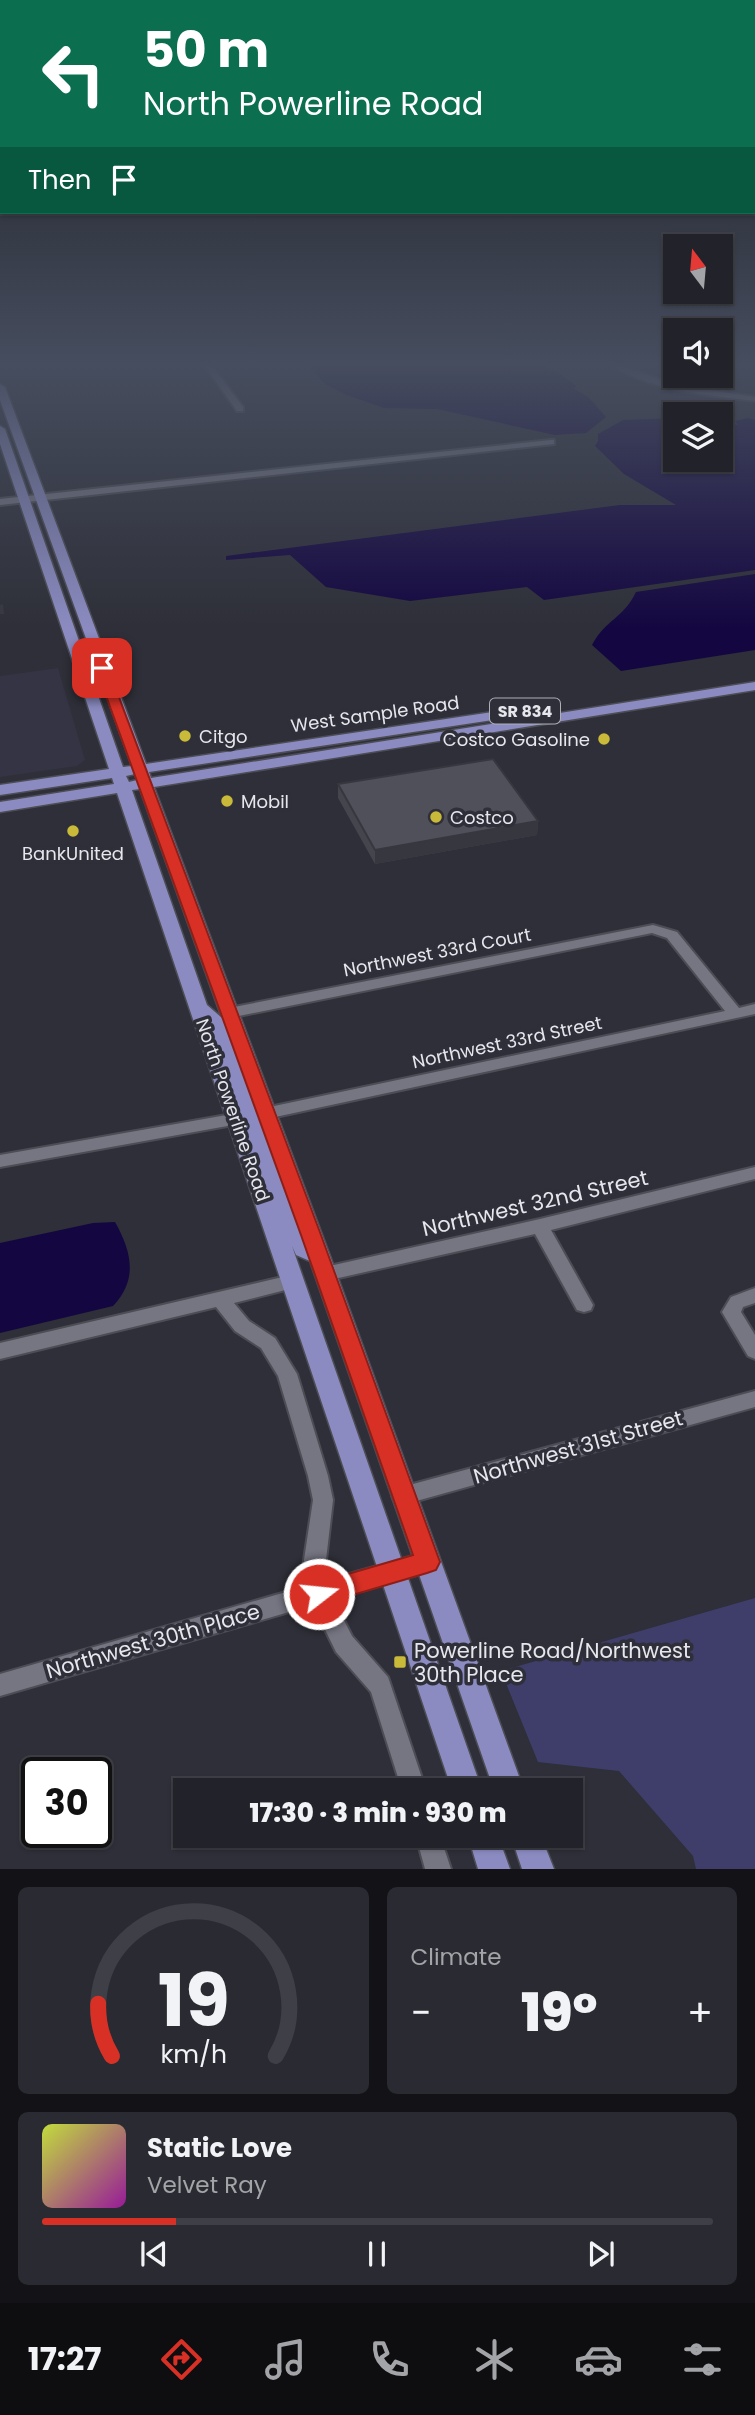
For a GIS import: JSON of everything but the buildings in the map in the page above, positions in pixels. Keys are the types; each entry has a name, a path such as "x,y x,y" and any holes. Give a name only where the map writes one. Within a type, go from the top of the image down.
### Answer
{"main road":[{"name":"North Powerline Road","path":"8,453 463,1778"},
{"name":"North Powerline Road","path":"21,453 267,1113 505,1778"},
{"path":"65,568 52,579 71,586"},
{"path":"79,660 102,668"},
{"name":"West Sample Road","path":"0,807 143,777 755,675"},
{"name":"West Sample Road","path":"143,777 755,686"},
{"name":"West Sample Road","path":"0,790 121,781"},
{"path":"167,916 199,931"},
{"path":"198,1008 208,1011 218,1026 242,1098 255,1112 267,1113"},
{"path":"238,1119 251,1122 256,1127 295,1232 304,1248 322,1265"},
{"path":"487,1848 494,1869"},
{"path":"530,1848 538,1869"}],"street":[{"path":"0,502 447,453"},
{"name":"Northwest 33rd Court","path":"229,1013 653,929 672,935 735,1013"},
{"name":"Northwest 33rd Street","path":"267,1113 755,1009"},
{"path":"0,1161 238,1119"},
{"name":"Northwest 32nd Street","path":"322,1265 540,1226 755,1173"},
{"path":"540,1226 584,1305"},
{"path":"0,1351 291,1282"},
{"path":"755,1295 737,1302 731,1312 755,1351"},
{"path":"220,1299 242,1326 268,1343 287,1374 323,1500 315,1560 319,1594 344,1644 380,1685 410,1778"},
{"name":"Northwest 31st Street","path":"402,1496 755,1399"},
{"name":"Northwest 30th Place","path":"0,1685 427,1562"},
{"path":"432,1848 438,1869"}],"shaded area":[{"path":"602,453 663,453 663,472 733,472 733,453 755,453 755,570 544,600 527,587 410,601 326,587 290,555 226,560 226,556 620,505 676,505 624,474"},
{"path":"755,574 755,650 621,671 592,645 597,636 626,608 636,592"},
{"path":"58,668 85,760 77,766 0,777 0,676"},
{"path":"115,1222 125,1244 130,1266 126,1286 113,1306 0,1333 0,1243 93,1223"},
{"path":"755,1598 755,1869 696,1869 693,1856 619,1771 538,1762 501,1671"}],"place":[{"name":"Citgo","path":"185,736"},
{"name":"Costco Gasoline","path":"604,739"},
{"name":"Mobil","path":"227,801"},
{"name":"Costco","path":"436,817"},
{"name":"BankUnited","path":"73,831"},
{"name":"Powerline Road/Northwest 30th Place","path":"400,1662"}],"route":[{"path":"102,668 311,1235 427,1562 319,1594"}]}
